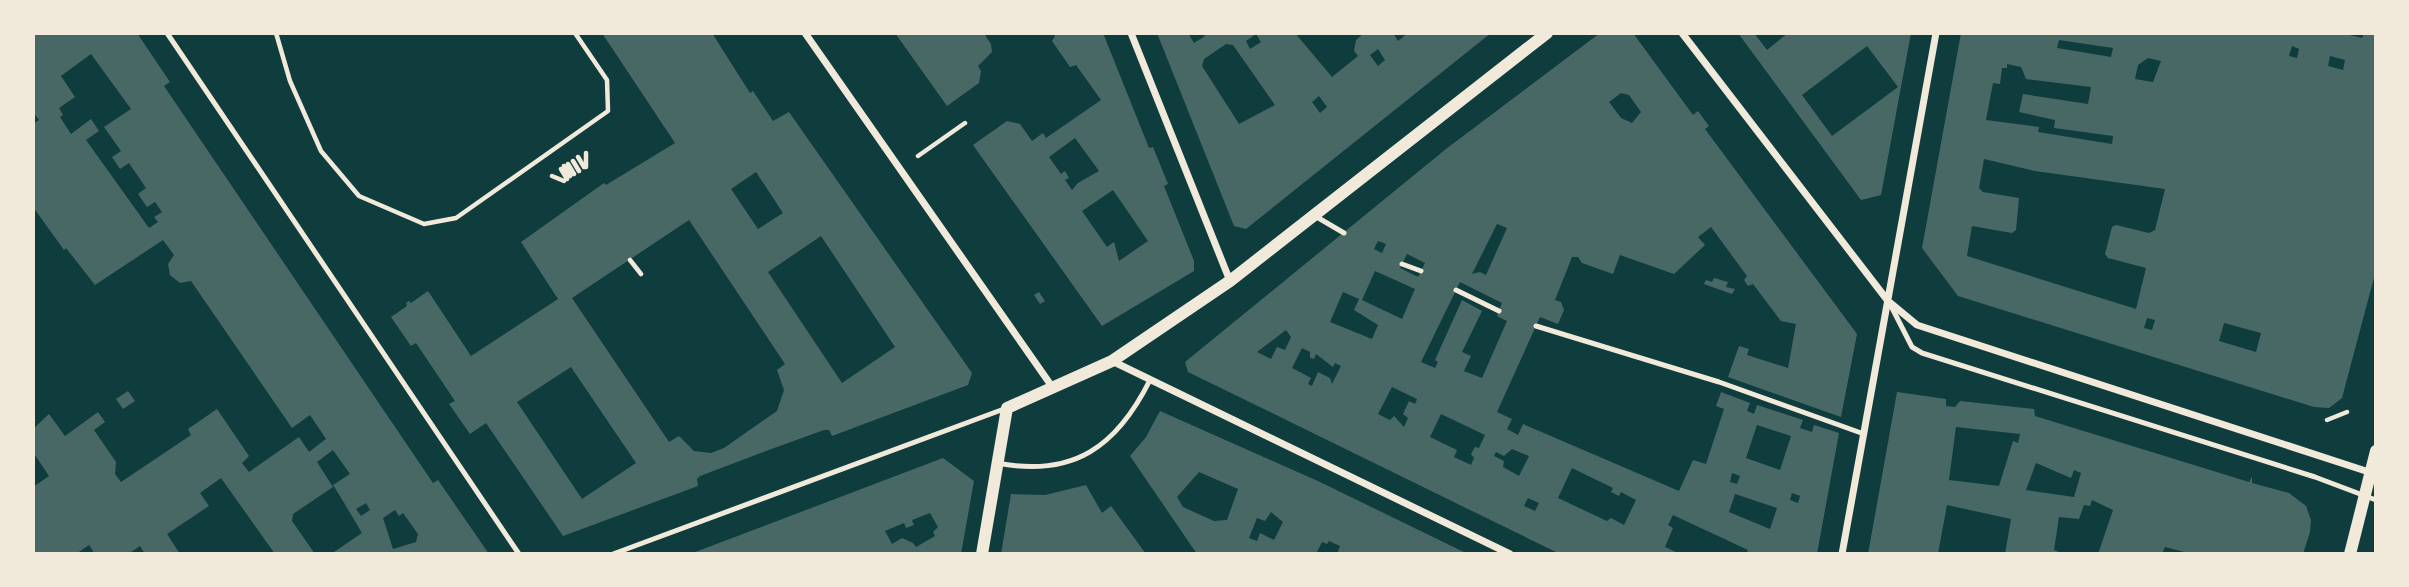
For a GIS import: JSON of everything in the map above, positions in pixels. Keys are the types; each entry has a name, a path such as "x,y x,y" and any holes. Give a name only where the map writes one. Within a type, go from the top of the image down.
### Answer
{"street":[{"path":"805,33 1053,388"},
{"path":"1131,33 1230,281"},
{"path":"982,554 1007,408 1112,361 1230,281 1547,33"},
{"path":"1682,33 1888,301 1917,325 2373,473"},
{"path":"1842,554 1936,33"},
{"path":"1112,361 1510,554"},
{"path":"2350,554 2370,497 2376,451"}],"lane":[{"path":"167,33 519,554"},
{"path":"1315,216 1344,233"},
{"path":"1402,264 1421,271"},
{"path":"1456,290 1499,311"},
{"path":"1888,301 1913,346 1922,353 2370,497"},
{"path":"1536,326 1718,382 1864,434"},
{"path":"997,463 1039,468 1080,458 1115,434 1128,418 1150,380"},
{"path":"613,554 1007,408"}],"path":[{"path":"276,33 305,119 321,151 359,196 424,224 456,218 608,111 607,80 575,33"},
{"path":"918,156 965,123"},
{"path":"575,174 586,153"},
{"path":"569,163 575,174"},
{"path":"569,163 575,174"},
{"path":"569,163 575,174"},
{"path":"552,176 575,174"},
{"path":"630,260 641,274"},
{"path":"2327,420 2347,412"}],"building":[{"path":"33,33 137,33 170,82 164,86 433,483 438,480 489,554 331,554 362,533 333,485 350,474 333,450 317,462 333,487 293,514 292,521 315,554 275,554 221,478 200,493 209,506 167,534 180,554 145,554 140,546 128,554 95,554 89,545 76,554 33,554 33,487 49,476 33,452 33,429 49,414 65,436 98,412 105,422 94,430 116,462 115,474 121,482 191,435 188,429 217,409 249,456 242,463 249,472 299,437 309,452 326,439 310,415 292,428 191,281 180,283 170,275 168,264 174,255 163,240 95,285 66,248 64,250 33,207 33,124 39,120 33,112","holes":["91,54 131,109 104,127 121,151 112,157 120,169 129,163 146,188 138,194 147,207 155,202 162,212 154,217 158,222 149,228 86,140 99,131 91,119 71,134 60,117 63,115 59,108 75,97 61,76","366,503 370,510 361,516 356,509","395,510 399,516 403,513 418,534 416,542 393,549 383,518"]},
{"path":"602,33 712,33 750,93 753,91 773,121 789,112 972,373 968,385 832,436 829,430 824,430 766,451 700,476 697,479 698,486 563,536 486,423 470,434 449,404 455,401 416,343 411,346 391,317 407,306 406,303 411,303 428,291 471,356 558,299 521,242 604,183 606,185 675,143","holes":["756,172 783,213 758,229 731,189","689,220 785,364 777,370 784,390 777,411 724,448 711,453 694,451 679,436 669,442 572,298","821,236 895,347 842,383 768,272","571,367 636,463 582,499 517,402"]},
{"path":"895,33 987,33 985,35 991,44 992,52 978,66 981,71 979,83 947,106"},
{"path":"1053,33 1103,33 1149,148 1153,147 1168,184 1164,186 1194,261 1194,271 1102,326 973,145 1007,121 1020,124 1032,141 1043,133 1046,138 1101,100 1076,65 1070,67 1052,41 1055,36","holes":["1075,138 1099,171 1078,183 1072,190 1065,180 1069,178 1065,171 1061,174 1049,157","1113,190 1148,241 1119,261 1114,242 1107,247 1082,211"]},
{"path":"1157,33 1188,33 1194,43 1205,36 1203,33 1295,33 1332,77 1358,56 1354,51 1356,40 1364,33 1393,33 1398,41 1408,33 1491,33 1246,229 1234,226","holes":["1256,34 1261,42 1250,49 1246,41","1226,44 1233,45 1275,105 1239,124 1202,66 1204,59","1378,49 1385,60 1378,66 1370,55","1319,96 1327,107 1320,113 1312,102"]},
{"path":"1600,33 1633,33 1693,115 1698,111 1709,126 1705,129 1857,334 1841,417 1728,377 1739,346 1749,349 1747,355 1788,368 1796,324 1781,321 1753,284 1748,286 1744,280 1747,276 1711,227 1698,237 1705,245 1674,274 1620,255 1613,274 1582,263 1578,257 1572,257 1555,300 1561,302 1564,310 1558,324 1540,317 1497,412 1512,419 1507,429 1518,435 1523,424 1679,491 1693,460 1706,464 1724,409 1716,406 1721,392 1750,403 1747,411 1754,414 1757,405 1803,420 1800,428 1812,432 1814,425 1839,433 1817,554 1746,554 1748,550 1673,515 1668,525 1673,528 1665,547 1680,554 1560,554 1188,372 1185,362 1446,149","holes":["1621,93 1629,95 1641,112 1632,123 1621,118 1609,102","1497,224 1507,228 1486,275 1480,272 1472,274","1378,241 1386,244 1382,253 1374,249","1407,254 1425,263 1418,277 1400,268","1375,271 1415,289 1402,319 1362,300","1460,282 1502,303 1497,316 1507,321 1482,378 1464,371 1471,356 1462,352 1482,311 1462,300 1435,360 1438,362 1435,368 1421,362","1343,292 1359,299 1354,310 1378,325 1372,339 1330,322","1286,330 1291,337 1285,350 1277,347 1271,359 1257,352","1302,348 1310,352 1310,358 1314,359 1316,354 1333,367 1335,363 1341,366 1332,384 1330,378 1318,372 1312,386 1308,384 1311,378 1292,368","1392,387 1417,399 1415,404 1409,401 1403,414 1408,418 1404,427 1394,416 1390,420 1378,414","1441,414 1485,435 1479,448 1475,447 1471,454 1474,458 1471,465 1454,457 1457,450 1430,437","1757,425 1791,436 1780,470 1746,458","1512,449 1529,456 1519,476 1503,467 1504,461 1494,456 1496,452 1504,456","1572,468 1613,488 1611,492 1619,496 1621,492 1636,500 1624,525 1611,518 1607,521 1558,498","1732,473 1740,476 1737,484 1730,482","1792,493 1800,496 1798,503 1790,500","1735,494 1777,508 1770,529 1729,512","1528,498 1539,503 1535,511 1524,506"]},
{"path":"1738,33 1754,33 1767,50 1788,33 1911,33 1881,195 1861,200","holes":["1867,46 1898,87 1832,136 1802,95"]},
{"path":"1961,33 2342,33 2362,38 2364,33 2376,33 2376,270 2342,398 2329,408 2314,407 1958,296 1922,248","holes":["2059,40 2113,48 2111,57 2057,48","2292,46 2299,49 2297,58 2289,56","2330,56 2345,60 2343,70 2328,66","2148,58 2161,61 2153,82 2135,79 2138,65","2007,64 2021,67 2026,79 2091,87 2088,104 2023,94 2019,112 2055,120 2054,128 2113,136 2112,144 2038,132 2039,127 1986,120 1993,83 2000,84 2002,68 2007,68","1984,159 2035,171 2165,189 2155,230 2149,233 2116,225 2112,227 2105,254 2108,258 2146,268 2136,309 1967,256 1972,226 2012,233 2016,230 2019,198 1983,192 1979,188","2147,318 2155,320 2152,330 2144,328","2224,323 2261,333 2256,352 2219,341"]},
{"path":"1714,278 1728,282 1726,287 1735,289 1732,294 1704,284 1706,280 1712,282"},
{"path":"1039,292 1045,301 1040,304 1034,295"},
{"path":"128,391 135,401 123,409 116,399"},
{"path":"1897,392 1946,399 1946,406 1955,407 1960,401 2034,409 2035,416 2249,482 2252,477 2252,483 2289,493 2306,506 2311,520 2303,554 2192,554 2165,547 2162,554 2098,554 2113,510 2092,500 2090,506 2084,505 2079,519 2059,517 2054,550 2064,554 2005,554 2011,519 1947,505 1938,554 1868,554","holes":["1956,427 2020,434 2018,443 2013,441 1999,486 1949,480","2036,463 2071,478 2074,470 2081,473 2074,497 2026,490"]},
{"path":"1160,411 1320,482 1468,554 1337,554 1340,546 1329,541 1327,544 1322,542 1316,554 1197,554 1130,456 1146,437","holes":["1199,472 1238,489 1227,520 1214,521 1183,507 1177,497","1271,512 1283,522 1274,540 1260,533 1257,541 1249,538 1257,518 1265,521"]},
{"path":"943,458 974,481 961,554 690,554","holes":["930,513 938,527 933,532 935,536 916,547 902,538 892,544 885,531 904,523 906,528 914,525 912,520"]},
{"path":"1086,485 1102,513 1111,506 1146,554 1001,554 1011,494 1045,495"}]}
